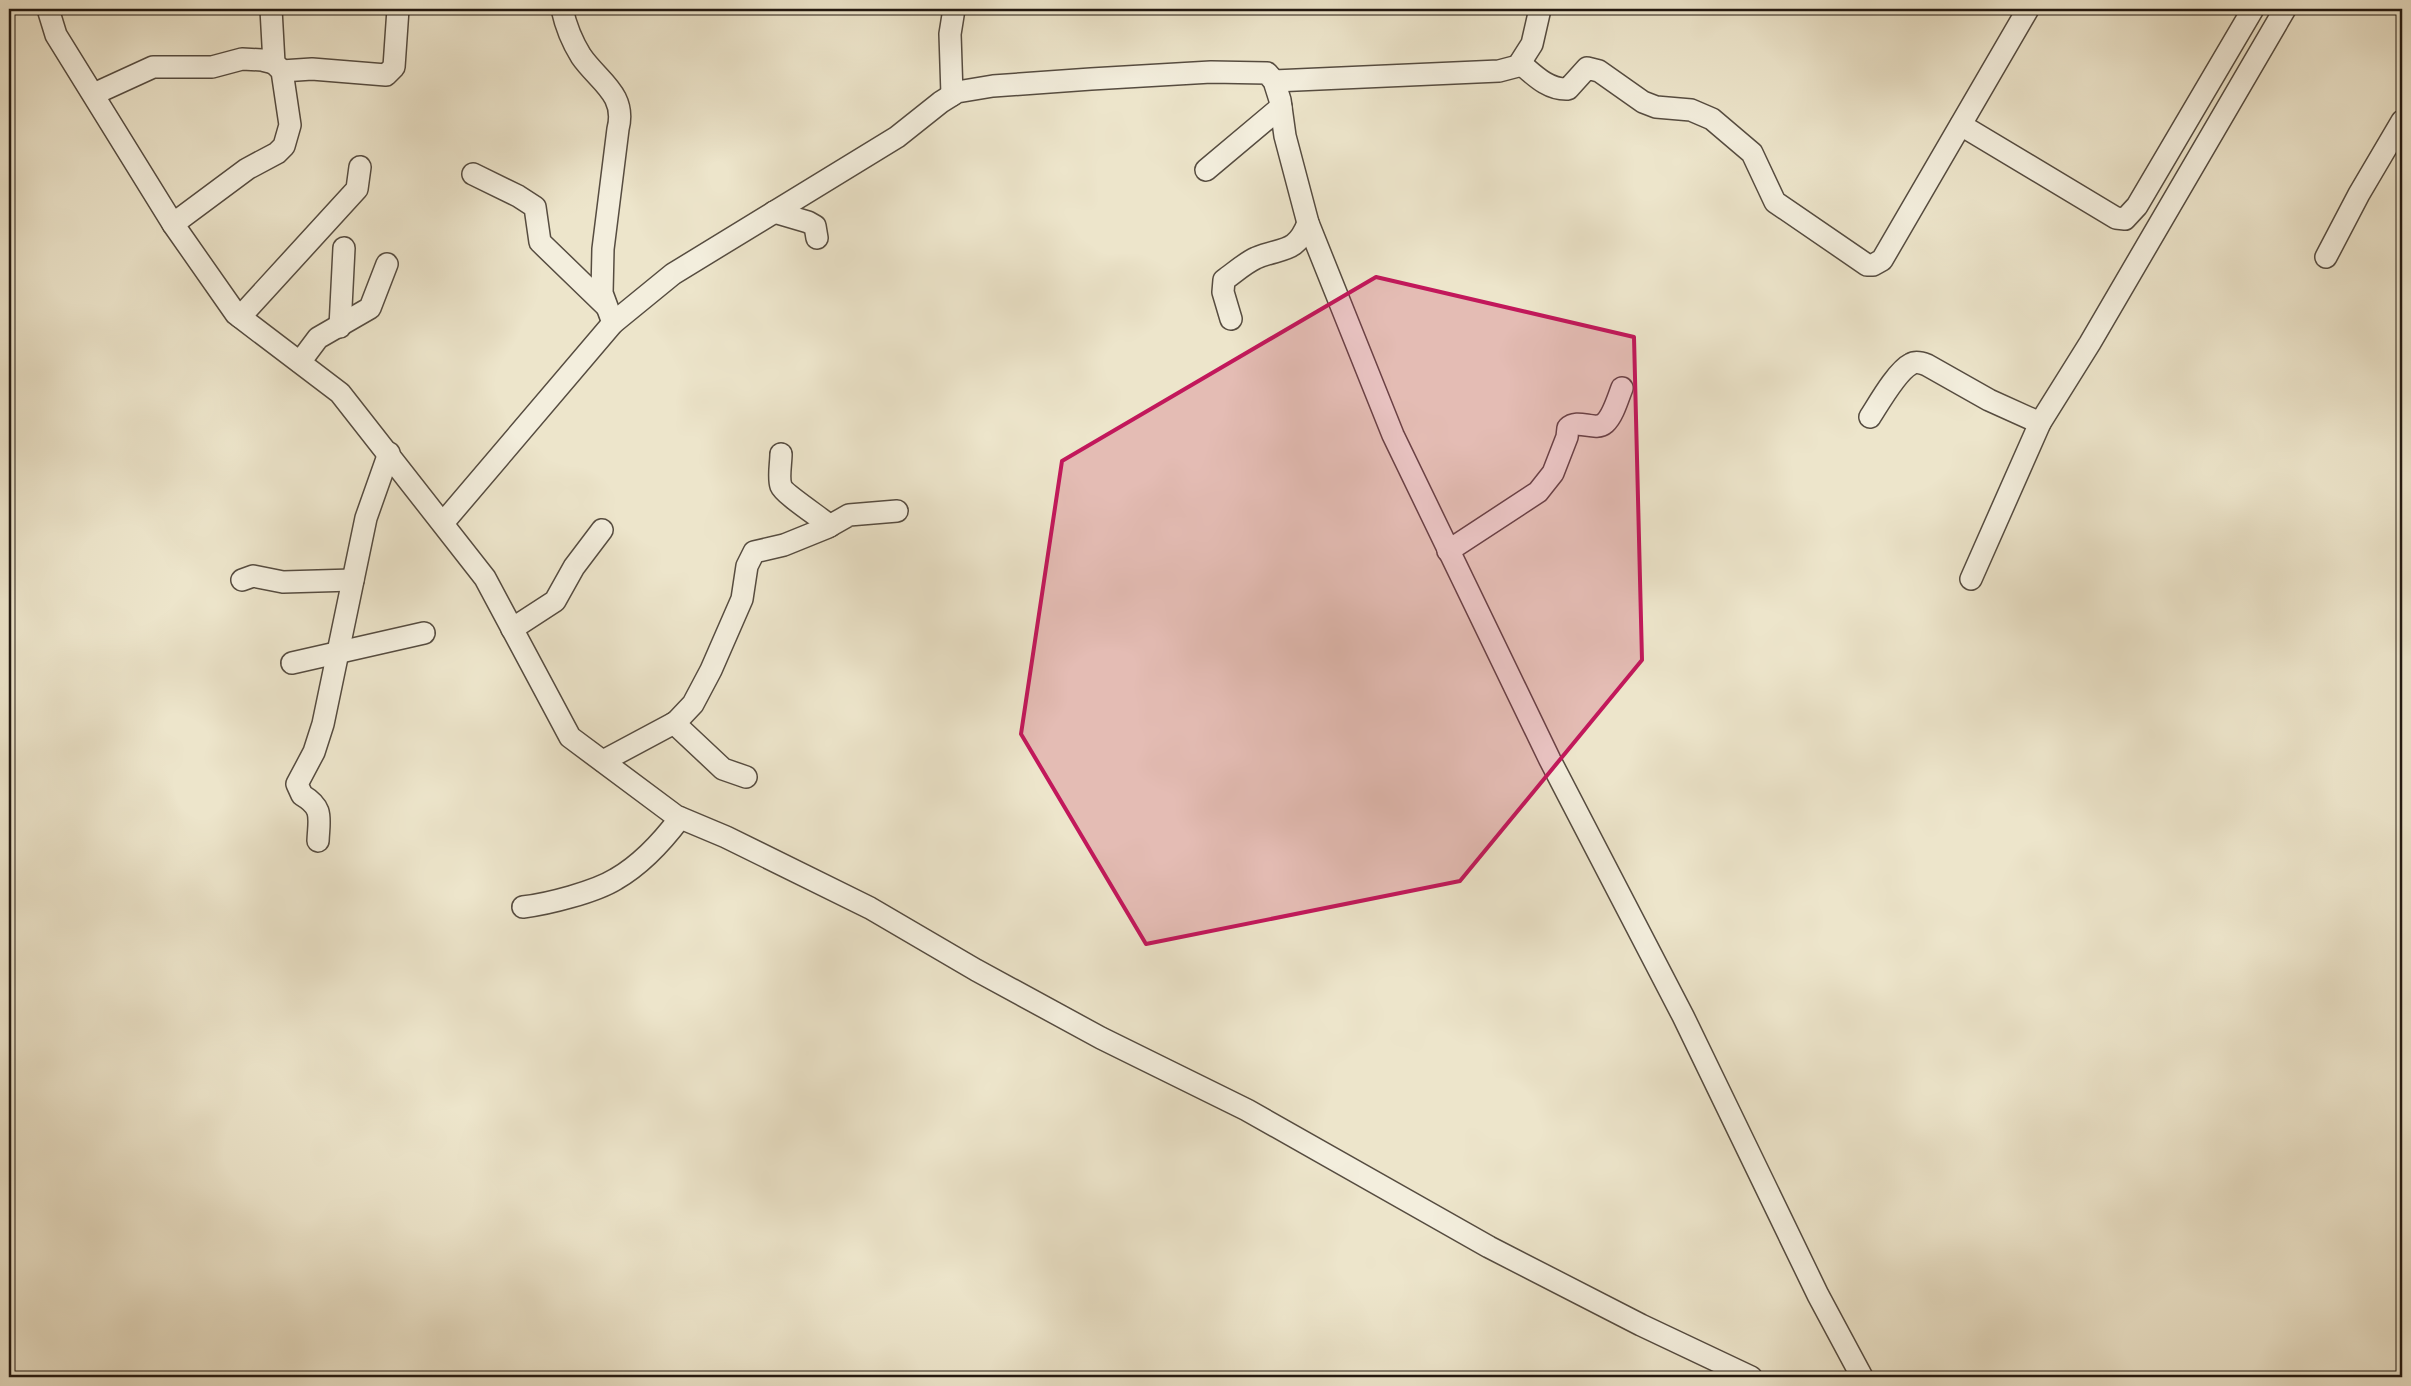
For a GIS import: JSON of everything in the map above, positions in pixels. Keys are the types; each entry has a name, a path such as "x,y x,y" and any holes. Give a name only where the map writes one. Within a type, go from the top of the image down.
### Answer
{"street":[{"path":"48,9 56,35 173,224 240,317 340,393 443,523 485,578 570,737 680,818 726,838 870,908 984,975 1101,1038 1247,1110 1489,1248 1641,1325 1751,1377"},
{"path":"173,224 246,169 277,153 284,146 290,125 278,67 271,9"},
{"path":"94,94 153,67 212,67 242,59 262,60 278,67 386,75 394,67 398,9"},
{"path":"562,9 567,32 582,58 613,93 621,116 604,249 602,293 609,314"},
{"path":"952,95 950,34 954,9"},
{"path":"1274,81 1499,71 1518,66 1532,44 1540,9"},
{"path":"1520,63 1546,84 1560,89 1568,89 1587,68 1591,68 1599,71 1643,102 1656,107 1691,110 1712,118 1752,153 1774,202 1867,265 1873,265 1882,260 2028,9"},
{"path":"1961,124 2116,218 2125,219 2137,206 2253,9"},
{"path":"1971,578 2040,423 2090,343 2285,9"},
{"path":"443,523 609,314 897,137 952,95 993,86 1211,72 1267,73 1274,81 1281,107 1285,136 1308,223 1393,435 1550,760 1683,1016 1818,1295 1862,1377"},
{"path":"1206,170 1281,107"},
{"path":"2326,257 2359,194 2402,121"},
{"path":"240,317 357,189 360,167"},
{"path":"473,174 518,196 535,207 540,242 609,314"},
{"path":"774,212 808,222 815,226 817,238"},
{"path":"1231,319 1222,292 1224,280 1254,258 1289,248 1302,238 1308,223"},
{"path":"340,327 344,248"},
{"path":"300,362 318,338 340,327 374,304 387,264"},
{"path":"1870,417 1902,371 1917,362 1927,365 1989,400 2040,423"},
{"path":"1448,551 1538,492 1553,473 1567,437 1568,428 1575,425 1602,426 1607,422 1622,388"},
{"path":"318,841 320,813 313,802 302,795 298,784 314,752 323,724 366,518 389,454"},
{"path":"781,454 781,486 790,497 805,506 830,526"},
{"path":"603,761 674,723 693,704 711,670 742,599 747,566 754,552 784,545 830,526 849,515 897,511"},
{"path":"512,629 555,601 574,567 602,530"},
{"path":"242,580 253,576 283,582 353,580"},
{"path":"292,663 424,633"},
{"path":"674,723 723,769 746,777"},
{"path":"523,907 539,905 615,880 645,858 680,818"}],"highlighted area":[{"path":"1376,277 1634,337 1642,660 1460,881 1146,944 1021,734 1062,461"}]}
